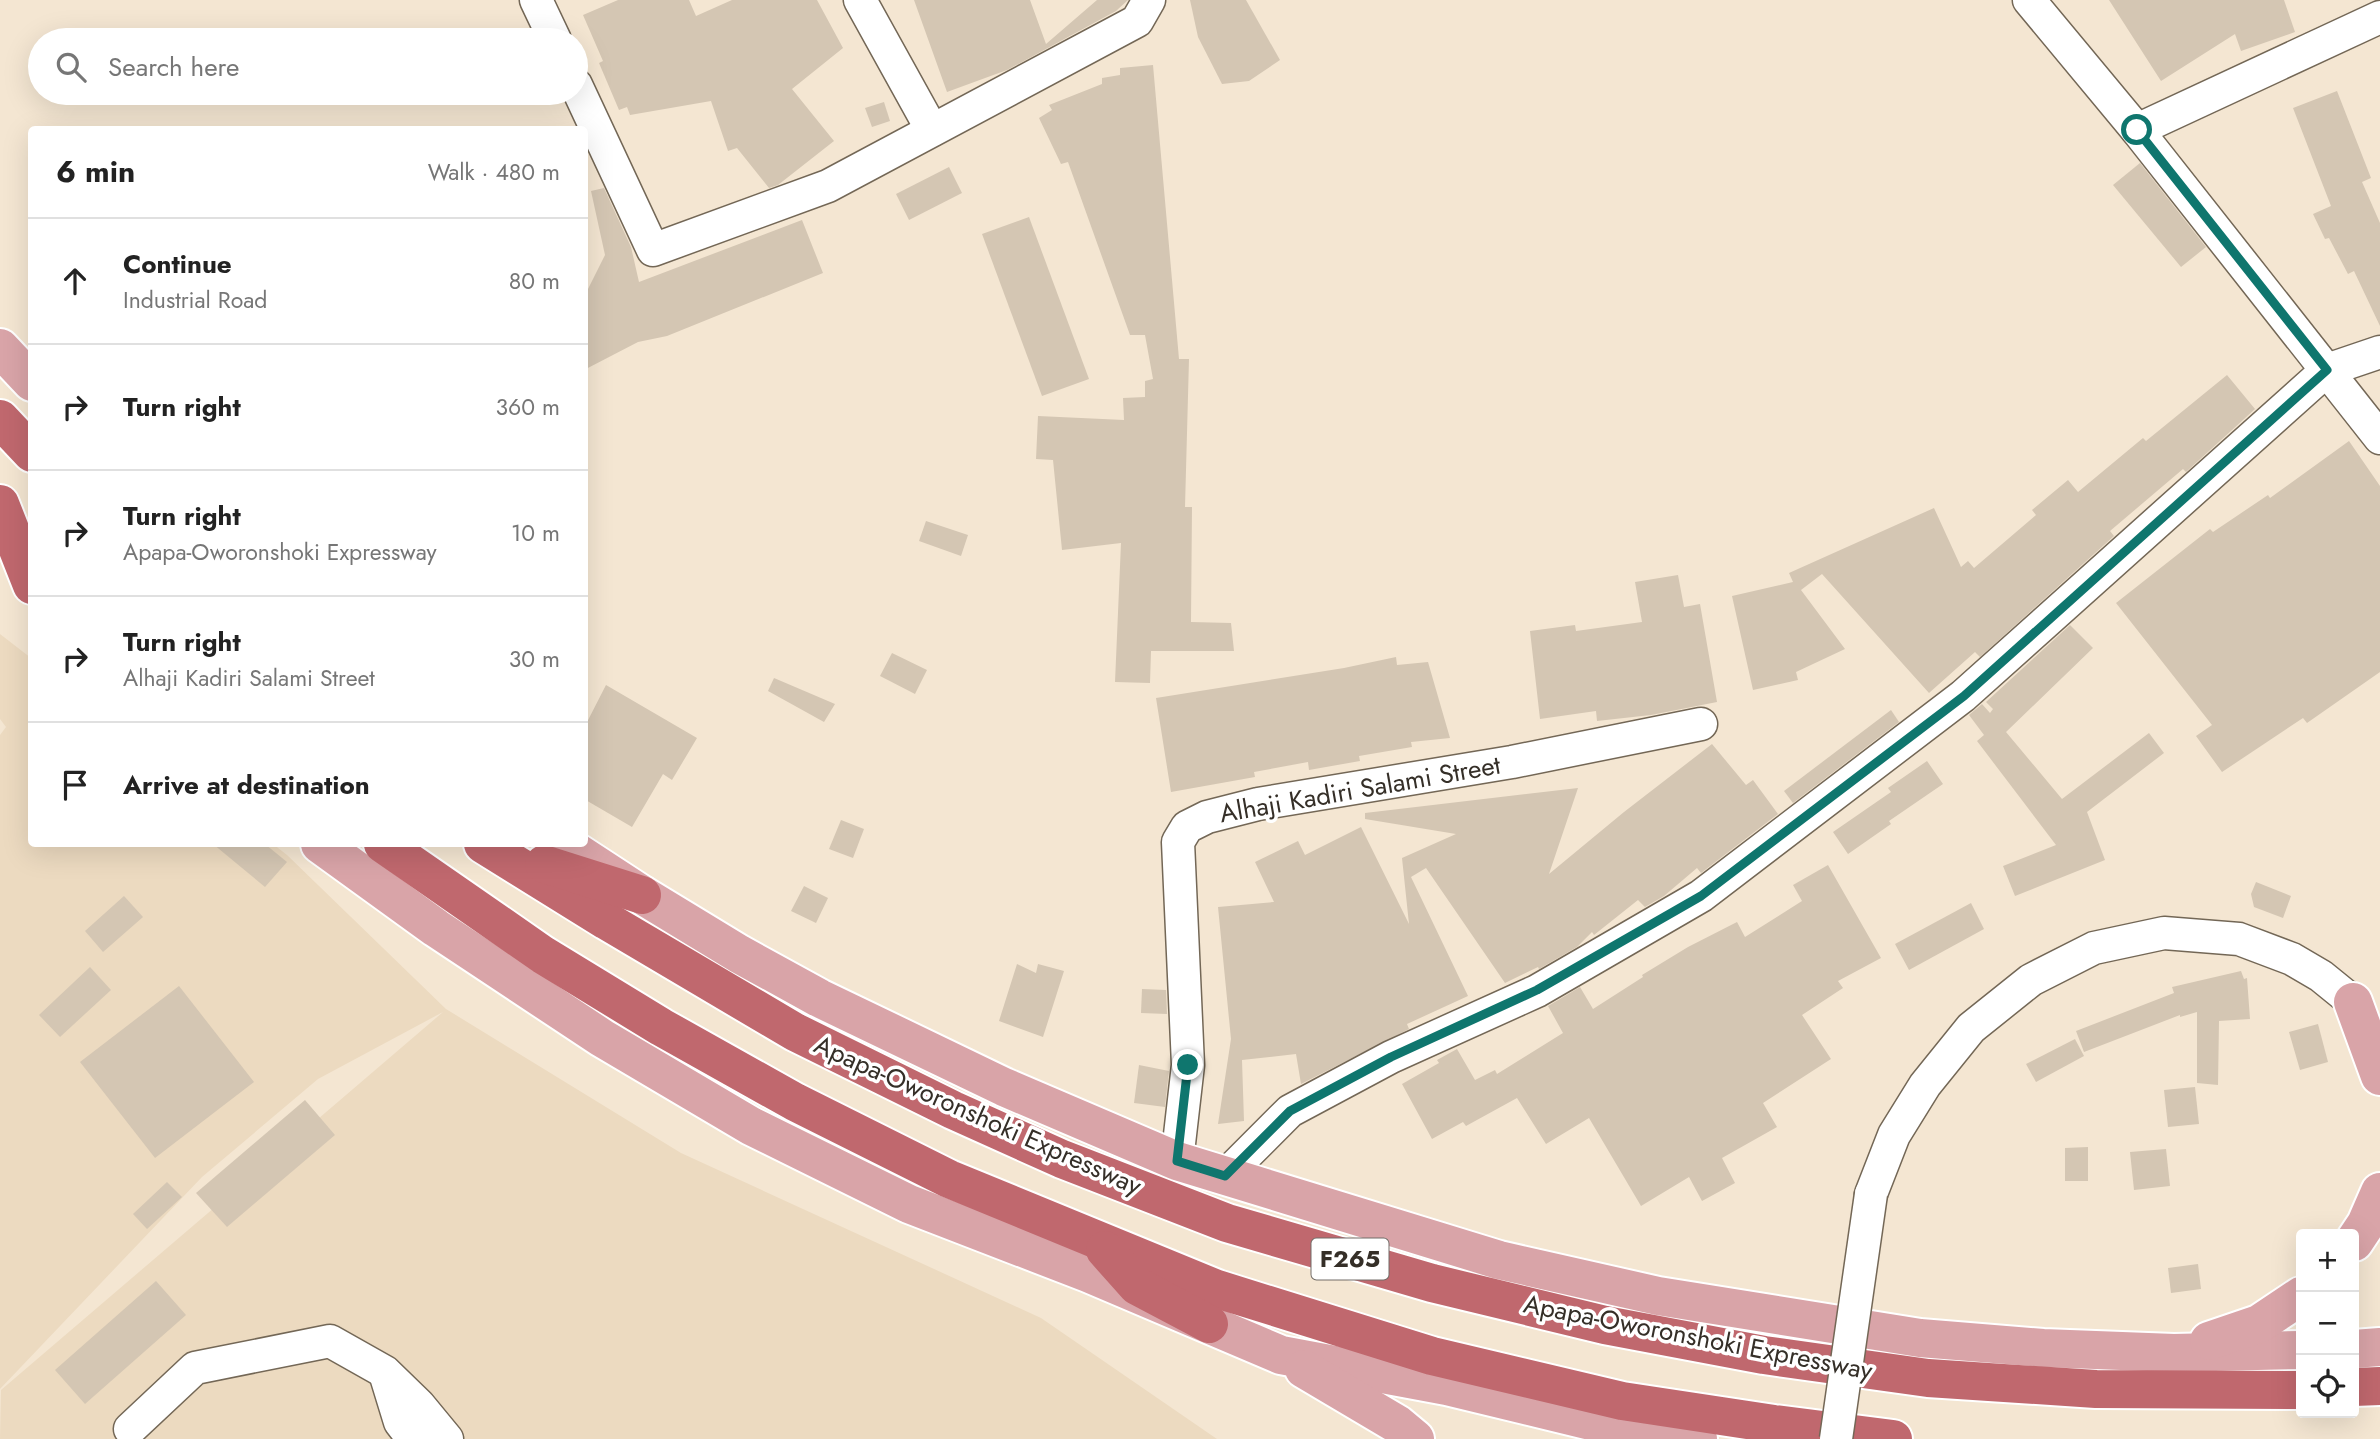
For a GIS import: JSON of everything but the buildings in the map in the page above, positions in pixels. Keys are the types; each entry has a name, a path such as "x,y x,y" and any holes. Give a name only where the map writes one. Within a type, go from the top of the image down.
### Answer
{"highway":[{"path":"0,419 28,449"},
{"path":"0,503 28,530"},
{"path":"0,503 28,577"},
{"path":"0,555 28,582"},
{"name":"F265","path":"387,847 543,955 661,1027 795,1102 949,1179 1092,1257 1213,1307 1622,1401 1894,1439"},
{"name":"Apapa-Oworonshoki Expressway","path":"489,847 607,921 795,1032 953,1110 1062,1159 1227,1223 1432,1283 1605,1325 1764,1355 1928,1378 2096,1389 2296,1390"},
{"path":"513,847 553,852 642,895"},
{"path":"553,852 607,921"},
{"path":"1092,1257 1137,1286 1213,1307"},
{"path":"2359,1387 2380,1385"}],"main road":[{"path":"0,348 28,378"},
{"path":"324,847 436,928 602,1038 751,1126 909,1204 1092,1257"},
{"name":"Apapa-Oworonshoki Expressway","path":"642,895 738,954 819,998 1004,1087 1177,1161 1499,1260 1658,1296 1920,1338 2043,1348 2174,1353 2296,1350"},
{"path":"2367,1011 2380,1076"},
{"path":"2359,1234 2380,1192"},
{"path":"2174,1353 2259,1324 2296,1299"},
{"path":"1213,1307 1281,1355 1396,1424 1415,1439"},
{"path":"2359,1349 2380,1347"},
{"path":"1281,1355 1447,1386 1595,1422 1698,1439"}],"street":[{"path":"536,0 549,28"},
{"path":"860,0 932,131"},
{"path":"585,105 653,250 828,186 1137,21 1149,0"},
{"path":"2029,0 2137,130 2380,438"},
{"path":"2137,130 2380,17"},
{"path":"1225,1176 1290,1111 1391,1057 1537,990 1701,896 1964,696 2327,370 2380,352"},
{"name":"Alhaji Kadiri Salami Street","path":"1177,1161 1188,1065 1178,842 1187,827 1207,817 1258,804 1512,762 1701,724"},
{"path":"1836,1439 1871,1194 1900,1125 1925,1085 1971,1028 2031,980 2094,948 2164,933 2239,939 2292,959 2321,976 2367,1011"},
{"path":"130,1429 195,1368 330,1341 385,1372 419,1405 447,1439"},
{"path":"385,1372 400,1422 413,1439"}],"shaded area":[{"path":"0,634 28,656 28,847 277,847 446,1009 681,1153 1041,1318 1217,1439 0,1439 1,1390 443,1012 318,1079 202,1177 0,1389 0,735 6,727 0,719"}],"route":[{"path":"1188,1065 1177,1161 1225,1176 1290,1111 1391,1057 1537,990 1701,896 1964,696 2327,370 2137,130"}]}
